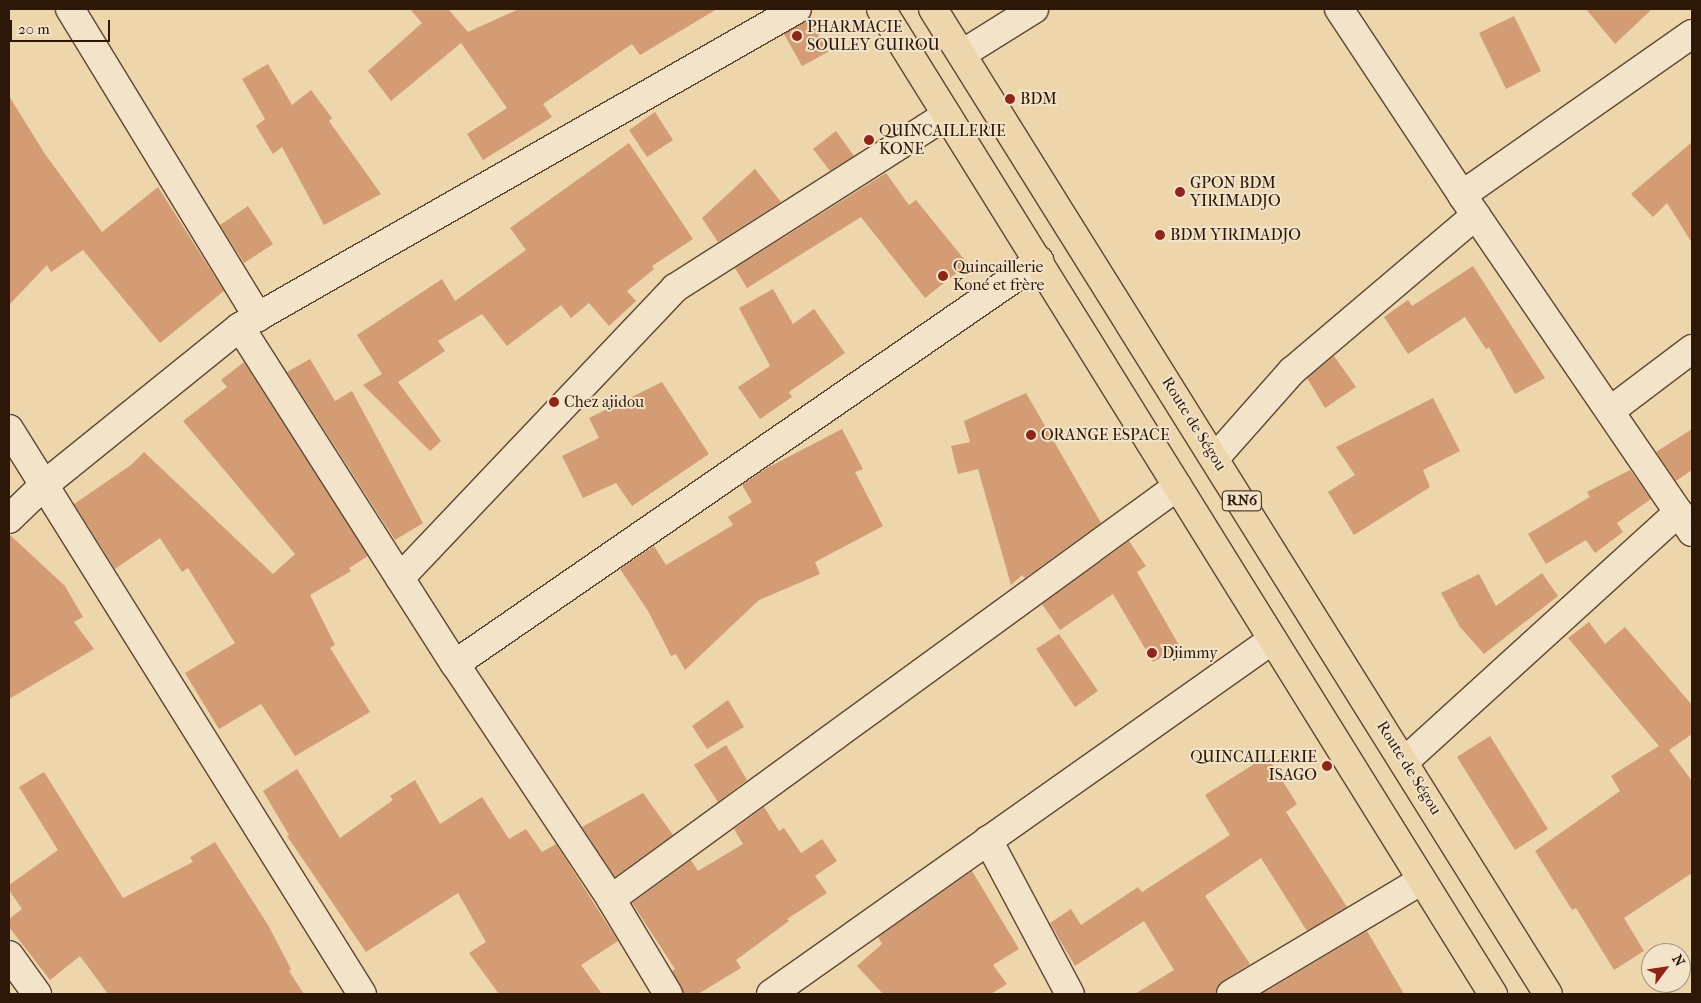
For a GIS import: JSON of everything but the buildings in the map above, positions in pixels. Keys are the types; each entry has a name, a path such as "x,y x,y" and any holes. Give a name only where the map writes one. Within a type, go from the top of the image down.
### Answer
{"highway":[{"name":"RN6","path":"881,9 1493,994"},
{"name":"Route de Ségou","path":"934,9 1405,761 1548,994"}],"street":[{"path":"70,9 249,322 400,578 611,899 668,994"},
{"path":"9,518 44,485 249,322 797,9"},
{"path":"962,54 1034,9"},
{"path":"1340,9 1469,205 1686,522 1405,761"},
{"path":"1215,458 1292,371 1469,205 1692,34"},
{"path":"400,578 675,288 947,115"},
{"path":"455,664 1039,261"},
{"path":"1610,411 1692,349"},
{"path":"9,428 362,994"},
{"path":"611,899 1178,486"},
{"path":"771,994 1272,640"},
{"path":"988,840 1070,994"},
{"path":"1231,994 1422,880"},
{"path":"9,954 37,994"}],"place":[{"name":"PHARMACIE SOULEY GUIROU","path":"797,36"},
{"name":"BDM","path":"1010,99"},
{"name":"QUINCAILLERIE KONE","path":"869,140"},
{"name":"GPON BDM YIRIMADJO","path":"1180,192"},
{"name":"BDM YIRIMADJO","path":"1160,235"},
{"name":"Quincaillerie Koné et frère","path":"943,276"},
{"name":"Chez ajidou","path":"554,402"},
{"name":"ORANGE ESPACE","path":"1031,435"},
{"name":"Djimmy","path":"1152,653"},
{"name":"QUINCAILLERIE ISAGO","path":"1327,766"}]}
